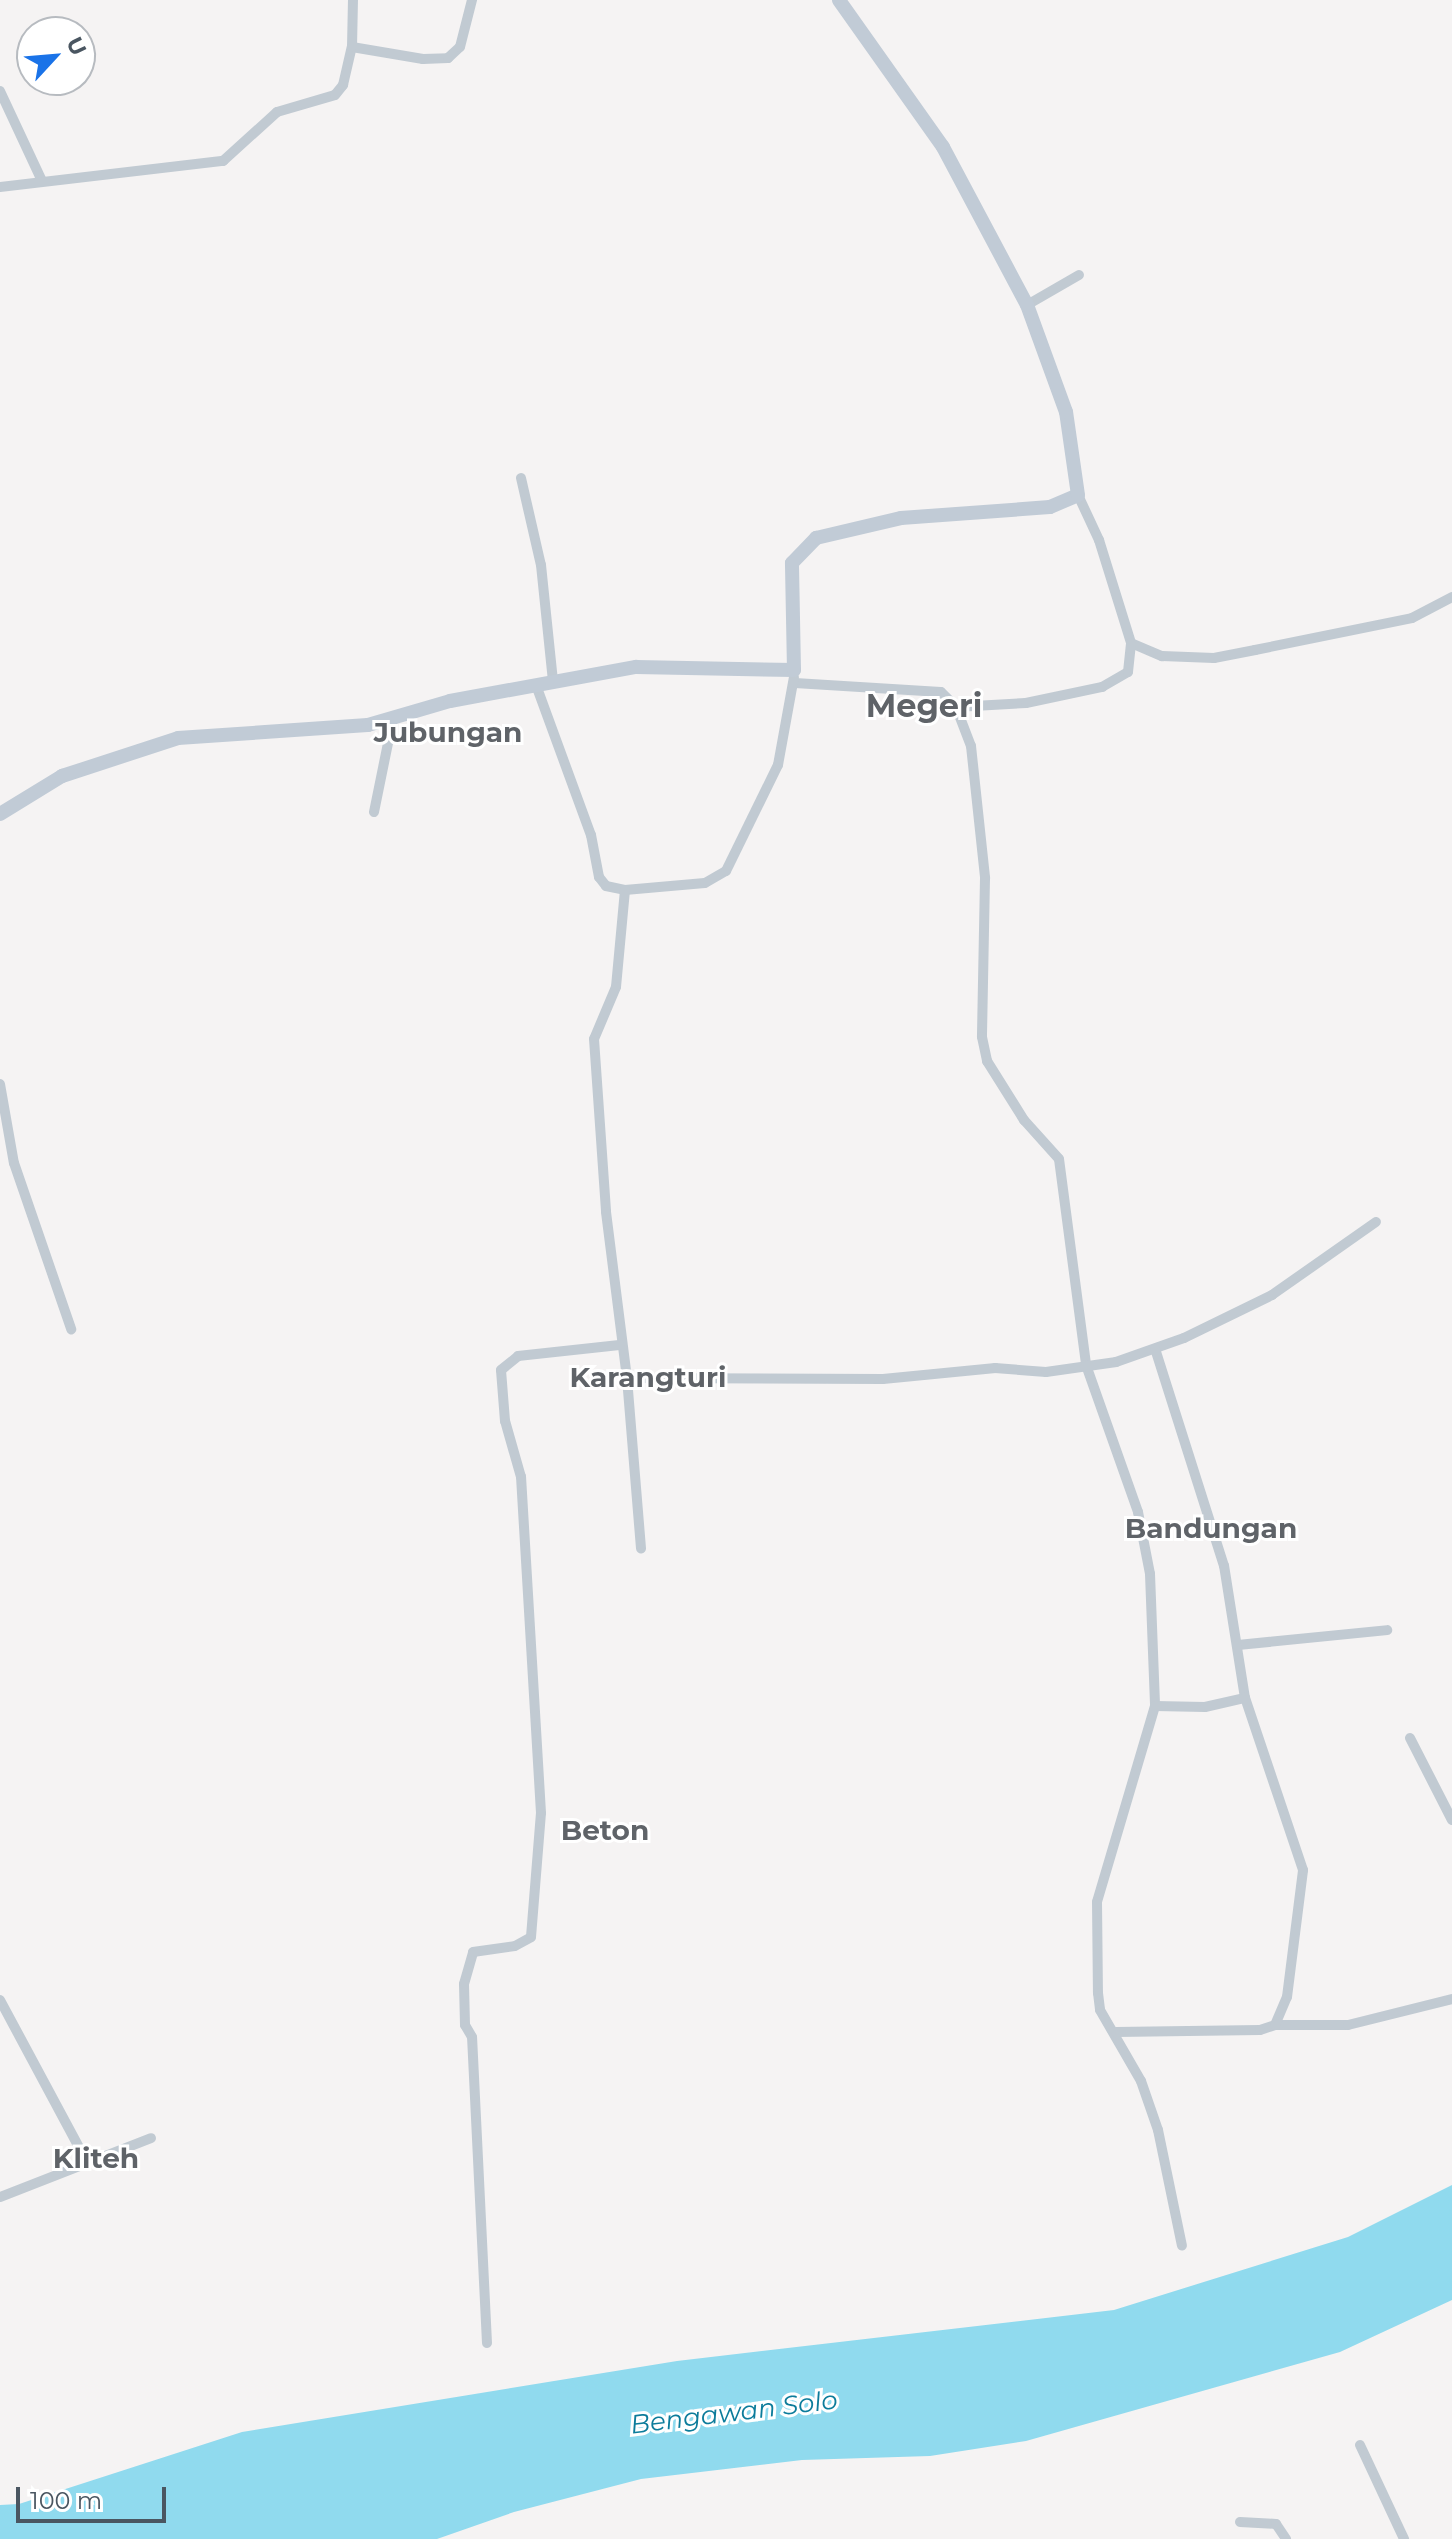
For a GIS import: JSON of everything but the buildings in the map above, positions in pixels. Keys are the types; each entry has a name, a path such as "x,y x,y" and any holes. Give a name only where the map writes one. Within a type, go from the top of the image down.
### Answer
{"street":[{"path":"0,187 223,161 277,112 335,95 348,72 353,0"},
{"path":"352,47 423,59 448,58 460,47 472,0"},
{"path":"839,0 943,147 1027,305 1066,412 1078,495 1099,540 1131,643 1128,672 1102,687 1026,703 956,707"},
{"path":"0,91 42,181"},
{"path":"1027,305 1079,275"},
{"path":"521,478 541,565 553,681"},
{"path":"536,685 591,835 599,877 606,886 625,890 705,883 726,871 778,765 794,676 792,563 816,538 901,518 1050,507 1078,495"},
{"path":"1131,643 1162,656 1214,658 1412,618 1452,597"},
{"path":"0,814 46,783 164,741 393,719 450,701 636,667 794,676 941,692 956,707 971,746 982,835 987,930 982,1037 987,1061 1004,1092 1059,1159 1086,1365 1140,1523 1154,1613 1155,1706 1097,1902 1099,2001 1116,2032 1158,2130 1182,2246"},
{"path":"374,812 393,719"},
{"path":"625,890 616,987 594,1039 619,1345 627,1378 641,1548"},
{"path":"0,1084 14,1163 71,1329"},
{"path":"627,1378 883,1379 995,1368 1046,1372 1086,1365 1155,1349 1272,1295 1376,1222"},
{"path":"487,2343 472,2037 465,2025 464,1984 473,1952 515,1946 531,1937 541,1813 521,1477 505,1421 501,1370 518,1356 619,1345"},
{"path":"1155,1349 1224,1566 1245,1698 1303,1870 1290,1982 1275,2025"},
{"path":"1238,1645 1387,1630"},
{"path":"1155,1706 1205,1707 1245,1698"},
{"path":"1410,1738 1452,1820"},
{"path":"1116,2032 1348,2025 1452,1999"},
{"path":"0,2000 87,2162"},
{"path":"0,2197 151,2138"},
{"path":"1360,2445 1404,2539"},
{"path":"1240,2522 1276,2524 1286,2539"}],"water":[{"name":"Bengawan Solo","path":"1452,2185 1452,2300 1340,2352 1026,2441 930,2456 802,2460 641,2479 514,2512 437,2539 0,2539 0,2505 19,2504 242,2432 677,2361 1114,2310 1348,2237"}],"district":[{"name":"Megeri","path":"924,706"},
{"name":"Jubungan","path":"448,732"},
{"name":"Karangturi","path":"648,1377"},
{"name":"Bandungan","path":"1211,1528"},
{"name":"Beton","path":"605,1830"},
{"name":"Kliteh","path":"96,2158"}]}
